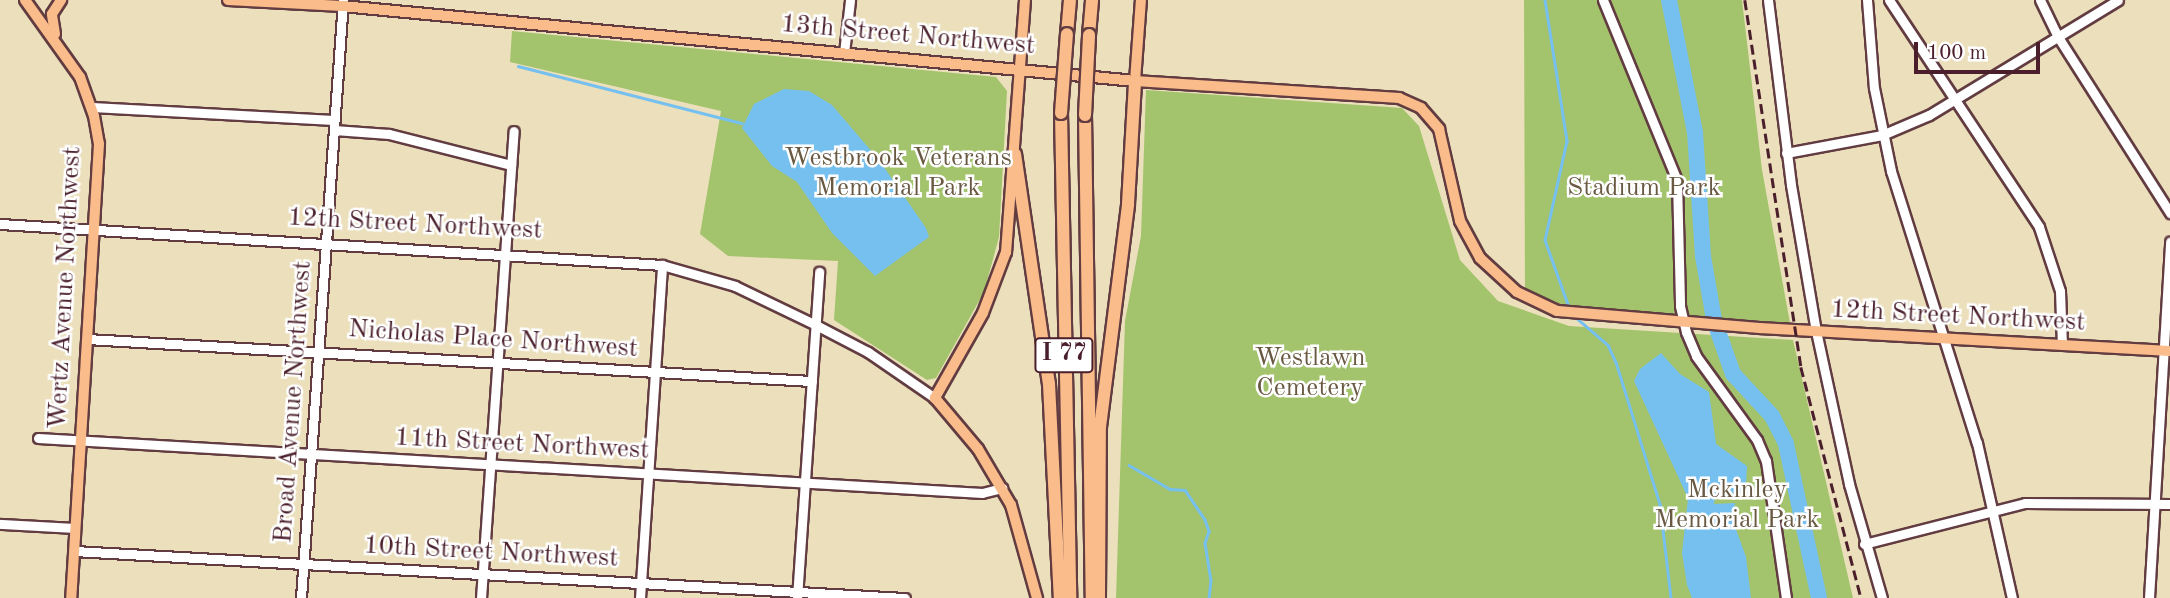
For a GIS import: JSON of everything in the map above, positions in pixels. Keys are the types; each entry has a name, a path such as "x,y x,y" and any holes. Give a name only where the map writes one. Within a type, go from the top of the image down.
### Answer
{"highway":[{"name":"I 77","path":"1070,0 1061,113 1070,598"},
{"name":"I 77","path":"1092,0 1084,114 1093,598"},
{"path":"1099,598 1100,427 1128,204 1135,81"},
{"path":"1015,154 1049,384 1060,598"}],"main road":[{"name":"Wertz Avenue Northwest","path":"25,0 55,37 92,107 99,157 71,598"},
{"path":"55,37 52,14 61,0"},
{"name":"13th Street Northwest","path":"228,0 343,3 1135,81 1393,97 1416,105 1441,134 1460,222 1474,249 1505,284 1557,311 1593,316"},
{"path":"1025,0 1012,219 1001,270 935,398 962,428 1002,488 1027,552 1037,598"},
{"path":"1135,81 1141,0"},
{"name":"12th Street Northwest","path":"1593,316 2167,351"}],"street":[{"path":"844,53 850,0"},
{"path":"1603,0 1677,180 1688,323 1696,356 1762,449 1776,500 1786,598"},
{"path":"1769,0 1786,153 1816,331 1864,544 1882,598"},
{"path":"1867,0 1882,135 1995,510 2012,598"},
{"path":"1889,0 2047,246 2060,291 2062,345"},
{"path":"2040,0 2058,37 2170,213"},
{"path":"1786,153 1882,135 1953,102 2118,0"},
{"name":"Broad Avenue Northwest","path":"301,598 343,3"},
{"path":"92,107 334,125 389,134 511,165"},
{"path":"481,598 514,131"},
{"name":"12th Street Northwest","path":"0,224 505,253 662,265 735,286 816,325 868,352 935,398"},
{"path":"2149,598 2167,351 2170,242"},
{"path":"639,598 662,265"},
{"path":"797,595 819,272"},
{"name":"Nicholas Place Northwest","path":"87,339 318,350 812,381"},
{"name":"11th Street Northwest","path":"38,438 982,493 1002,488"},
{"path":"1864,544 1995,510 2043,501 2170,504"},
{"path":"0,524 75,528"},
{"name":"10th Street Northwest","path":"75,551 640,582 797,595 905,598"}],"green space":[{"name":"Stadium Park","path":"1524,0 1742,0 1762,170 1790,323 1554,306 1525,291"},
{"name":"Westbrook Veterans Memorial Park","path":"512,31 996,77 1007,91 999,237 984,292 936,378 927,380 834,320 838,261 728,256 700,234 721,111 510,62"},
{"name":"Westlawn Cemetery","path":"1146,90 1402,108 1419,126 1460,260 1498,301 1569,326 1793,340 1853,598 1116,598 1125,321 1141,236"}],"water":[{"path":"784,89 809,91 832,105 879,160 926,228 929,237 875,276 832,233 797,182 772,166 742,128 754,104"},
{"path":"1661,353 1680,374 1709,392 1716,444 1747,466 1746,484 1738,495 1717,487 1714,504 1735,503 1733,521 1746,557 1751,598 1692,598 1687,585 1682,553 1688,498 1634,381 1640,369"}],"waterway":[{"path":"1545,0 1567,141 1545,240 1570,310"},
{"path":"1669,0 1695,132 1703,256 1714,320 1733,374 1772,416 1786,444 1819,598"},
{"path":"518,66 742,123"},
{"path":"1573,315 1608,345 1616,362 1660,504 1671,598"},
{"path":"1129,465 1170,489 1185,490 1205,520 1209,531 1205,543 1211,580 1209,598"}],"railway":[{"path":"1745,0 1801,367 1861,598"}],"park label":[{"name":"Mckinley Memorial Park","path":"1737,506"}]}
